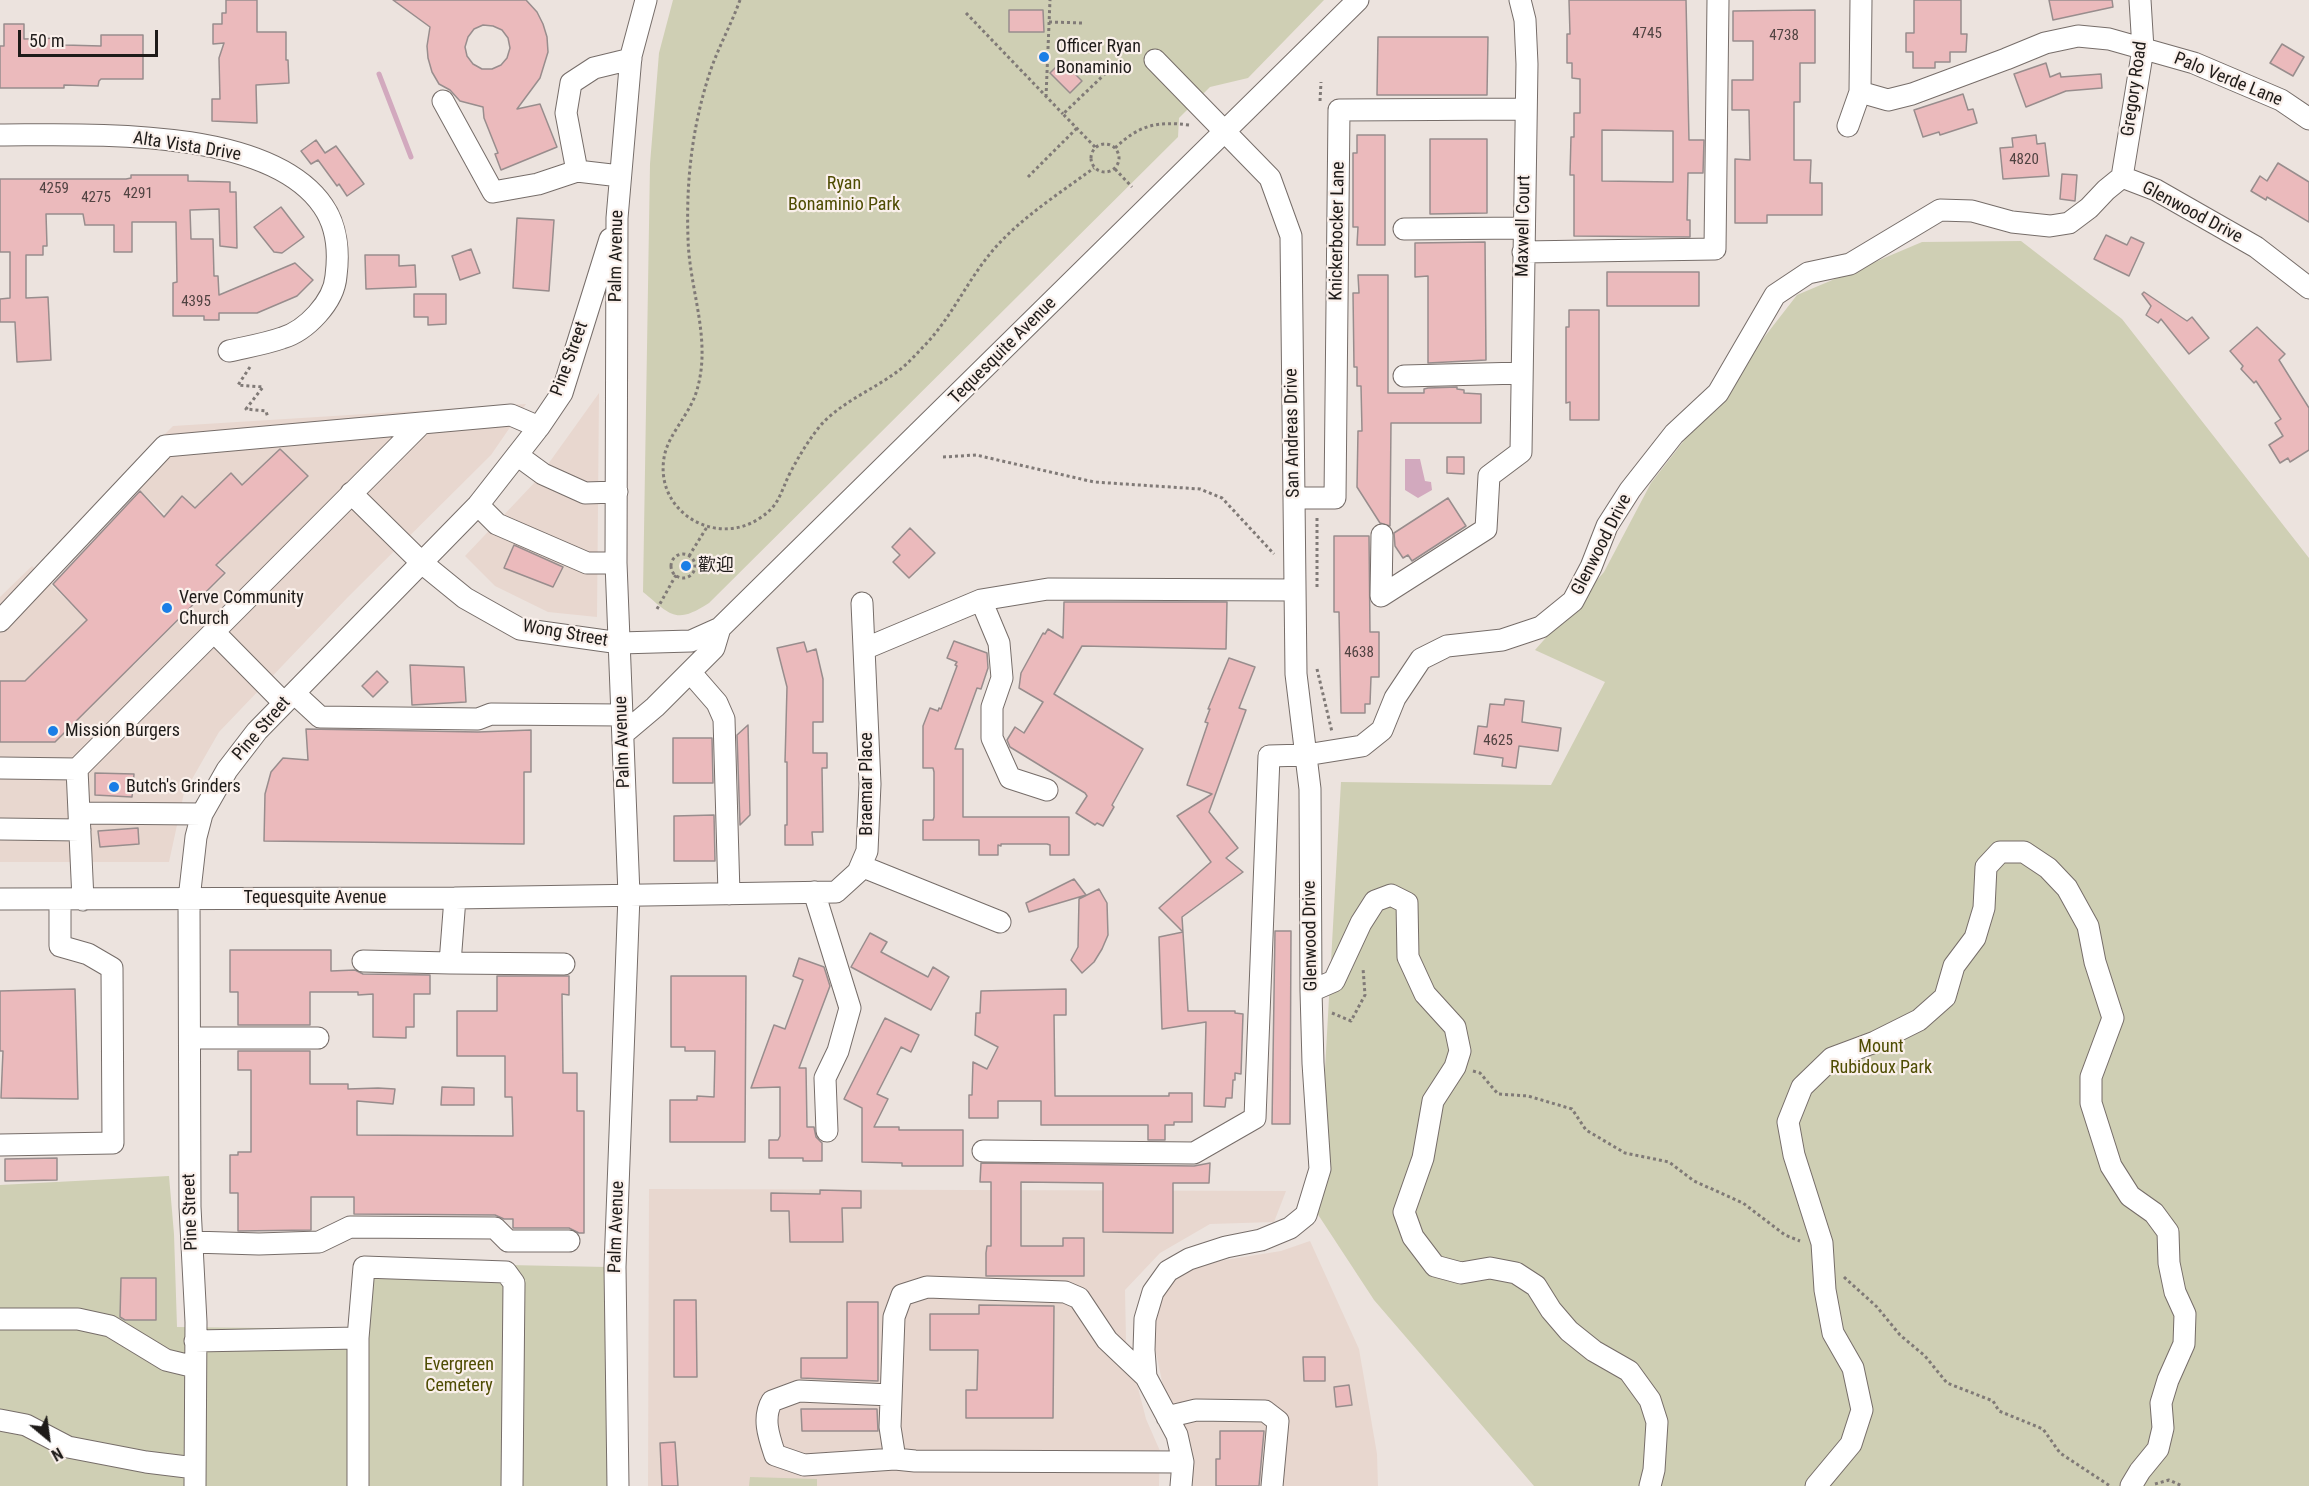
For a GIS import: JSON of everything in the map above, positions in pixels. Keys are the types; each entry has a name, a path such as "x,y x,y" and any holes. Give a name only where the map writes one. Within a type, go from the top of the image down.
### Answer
{"street":[{"name":"Palm Avenue","path":"618,1486 615,1267 629,895 616,563 617,218 631,59 646,0"},
{"name":"Tequesquite Avenue","path":"620,643 691,641 720,628 1358,0"},
{"name":"Maxwell Court","path":"1382,535 1381,596 1486,529 1489,476 1521,452 1526,109 1525,20 1520,0"},
{"path":"1524,252 1715,249 1718,0"},
{"path":"1848,126 1860,92 1861,0"},
{"name":"Gregory Road","path":"2122,177 2143,49 2140,0"},
{"path":"1860,92 1888,100 1904,96 2044,43 2078,36 2109,39 2143,49"},
{"name":"Palo Verde Lane","path":"2143,49 2194,63 2281,100 2309,119"},
{"path":"577,171 566,113 571,83 594,68 631,59"},
{"name":"San Andreas Drive","path":"1155,60 1270,178 1291,236 1296,674 1306,755"},
{"path":"443,100 493,192 538,184 577,171 620,176"},
{"name":"Knickerbocker Lane","path":"1294,498 1335,498 1339,110 1526,109"},
{"name":"Alta Vista Drive","path":"0,135 113,135 235,151 285,171 307,188 324,207 335,232 338,257 336,282 327,302 314,318 285,338 229,351"},
{"name":"Glenwood Drive","path":"1181,1486 1183,1462 1177,1435 1146,1377 1145,1319 1153,1292 1168,1271 1189,1258 1261,1240 1290,1228 1306,1215 1320,1169 1311,991 1310,789 1306,755 1362,746 1382,730 1395,698 1421,659 1447,646 1502,640 1541,627 1573,601 1592,567 1607,526 1630,490 1674,434 1718,393 1774,295 1808,273 1850,264 1940,210 1972,211 2012,222 2050,226 2069,223 2122,177 2156,190 2256,247 2309,288"},
{"name":"Pine Street","path":"195,1477 195,1341 190,1207 189,899 196,837 202,813 227,770 257,731 478,505 539,427 562,393 617,218"},
{"path":"1404,229 1524,228"},
{"path":"1404,376 1522,373"},
{"path":"0,621 165,446 511,415 539,427"},
{"path":"0,768 77,769 422,423"},
{"path":"517,455 543,474 585,493 617,492"},
{"name":"Wong Street","path":"351,494 422,563 465,598 520,629 620,643"},
{"path":"478,505 496,524 587,563 616,563"},
{"path":"864,649 981,600 1048,589 1295,590"},
{"path":"981,600 999,643 1002,678 992,707 992,738 1010,778 1047,790"},
{"name":"Braemar Place","path":"861,866 867,851 870,784 862,603"},
{"path":"214,632 289,698 320,717 478,719 491,714 622,725 655,707 714,648 720,628"},
{"path":"690,672 717,703 724,719 729,894"},
{"path":"983,1151 1194,1153 1255,1118 1269,756 1306,755"},
{"path":"77,769 83,900"},
{"path":"0,829 202,813"},
{"path":"1815,1486 1851,1444 1862,1410 1853,1368 1833,1334 1825,1290 1822,1243 1794,1155 1788,1122 1802,1087 1832,1058 1875,1042 1920,1020 1945,998 1954,966 1975,938 1984,908 1986,867 2000,852 2024,852 2048,868 2067,888 2088,926 2095,962 2113,1018 2091,1077 2091,1103 2111,1166 2130,1196 2154,1213 2168,1232 2169,1263 2175,1292 2185,1314 2184,1344 2168,1380 2161,1403 2163,1428 2158,1449 2131,1486"},
{"path":"629,895 836,892 858,872 861,866 1000,922"},
{"path":"813,892 850,1008 838,1052 825,1078 827,1131"},
{"name":"Tequesquite Avenue","path":"0,899 455,898 629,895"},
{"path":"1311,991 1334,981 1361,923 1375,901 1391,895 1407,903 1408,957 1425,994 1455,1027 1460,1051 1455,1067 1433,1101 1423,1158 1404,1212 1413,1237 1435,1266 1461,1273 1490,1268 1516,1273 1536,1286 1551,1310 1569,1331 1594,1351 1629,1371 1650,1400 1657,1422 1654,1470 1650,1486"},
{"path":"450,963 455,898"},
{"path":"0,1145 113,1143 112,968 88,954 60,946 60,900"},
{"path":"363,962 564,964"},
{"path":"190,1038 318,1038"},
{"path":"192,1242 259,1244 319,1242 350,1227 495,1228 508,1241 569,1241"},
{"path":"358,1486 358,1338 363,1267 506,1272 514,1283 512,1486"},
{"path":"895,1459 890,1427 894,1317 902,1295 927,1287 1065,1292 1079,1298 1107,1340 1146,1377"},
{"path":"0,1318 78,1319 110,1326 166,1360 195,1367"},
{"path":"195,1341 358,1338"},
{"path":"891,1395 799,1391 772,1401 765,1412 775,1455 804,1465 895,1459 1183,1462"},
{"path":"1167,1417 1196,1410 1264,1411 1278,1421 1272,1486"},
{"path":"0,1420 26,1425 68,1447 146,1462 195,1477"}],"path":[{"path":"740,0 710,71 695,124 688,180 688,241 703,344 701,372 687,414 668,444 664,458 664,480 670,498 678,510 693,522 725,530 743,528 776,507 788,477 805,445 824,423 844,406 899,371 949,317 974,273 996,247 1027,217 1094,168"},
{"path":"1046,98 1050,0"},
{"path":"966,13 1095,147"},
{"path":"1049,22 1083,23"},
{"path":"1063,114 1108,71"},
{"path":"1115,148 1128,135 1140,128 1155,124 1191,125"},
{"path":"1028,177 1077,128"},
{"path":"1105,144 1115,148 1120,158 1115,169 1103,172 1094,168 1090,157 1095,147 1105,144"},
{"path":"1115,169 1132,187"},
{"path":"253,363 238,385 263,387 246,410 266,411 269,420"},
{"path":"943,457 976,455 1094,482 1200,489 1222,498 1275,555"},
{"path":"689,556 706,527"},
{"path":"681,554 689,556 694,561 693,572 683,577 676,575 672,569 674,558 681,554"},
{"path":"657,609 676,575"},
{"path":"1330,1013 1351,1021 1365,995 1362,964"},
{"path":"1455,1067 1480,1072 1498,1094 1528,1096 1572,1109 1586,1130 1625,1153 1669,1162 1694,1181 1743,1203 1785,1235 1807,1244 1877,1307 1900,1335 1925,1356 1947,1383 1993,1401 1999,1411 2043,1429 2060,1453 2110,1486"}],"shaded area":[{"path":"599,393 597,617 548,612 495,586 465,556 536,481"},
{"path":"526,404 491,455 348,597 219,732 184,793 169,862 0,862 0,597 32,566 133,666 227,573 124,475 173,426"},
{"path":"1405,459 1420,459 1425,481 1431,482 1432,490 1418,498 1405,490"},
{"path":"649,1189 1286,1191 1274,1222 1210,1224 1160,1253 1125,1290 1126,1341 1146,1419 1160,1451 1159,1486 648,1486"},
{"path":"1310,1241 1359,1349 1377,1454 1378,1486 1193,1486 1193,1469 1187,1431 1164,1391 1153,1338 1155,1308 1166,1286 1194,1265 1281,1251"}],"green space":[{"name":"Ryan Bonaminio Park","path":"673,0 1324,0 1248,78 1210,87 1179,118 1178,137 709,603 698,610 681,615 660,607 643,592 650,164 659,53"},
{"name":"Mount Rubidoux Park","path":"2021,241 2122,319 2309,558 2309,1486 1534,1486 1374,1300 1317,1213 1341,782 1551,785 1605,682 1535,650 1604,572 1651,483 1797,295 1922,242"},
{"name":"Evergreen Cemetery","path":"169,1176 174,1234 177,1327 349,1329 358,1262 607,1267 610,1486 0,1486 0,1185"},
{"path":"750,1477 817,1479 817,1486 749,1486"}],"building":[{"path":"226,0 257,0 257,32 286,32 289,83 256,85 257,123 212,121 212,99 220,99 219,58 224,43 213,44 213,24 222,24 222,13 226,13"},
{"path":"393,0 526,0 537,12 543,24 548,52 540,78 517,109 540,104 557,147 501,170 495,154 498,153 484,118 483,107 460,101 450,90 439,84 432,72 427,46 430,27","holes":["483,25 502,30 508,38 510,48 507,58 501,65 492,69 482,69 473,64 467,56 465,47 474,29"]},
{"path":"1569,0 1686,0 1689,140 1704,140 1703,173 1688,173 1687,220 1690,220 1690,237 1574,236 1574,175 1570,175 1571,137 1574,137 1574,113 1580,113 1580,79 1572,78 1572,63 1567,63 1567,34 1570,34","holes":["1602,130 1673,131 1673,182 1602,181"]},
{"path":"1914,0 1961,0 1961,34 1967,34 1966,52 1950,52 1950,62 1935,62 1935,68 1913,68 1913,52 1906,52 1906,33 1914,33"},
{"path":"2049,0 2112,0 2113,7 2053,20"},
{"path":"1009,10 1043,10 1044,32 1009,32"},
{"path":"1815,10 1815,63 1800,63 1800,102 1794,102 1794,160 1811,160 1810,183 1822,183 1822,215 1767,215 1767,223 1735,223 1735,159 1750,160 1749,110 1732,110 1732,80 1753,80 1753,41 1733,41 1733,11"},
{"path":"4,24 24,24 24,39 64,38 64,45 101,46 101,35 143,35 143,79 101,79 98,86 0,88 0,46 4,46"},
{"path":"1378,37 1488,37 1487,95 1377,95"},
{"path":"2282,44 2304,57 2293,76 2270,63"},
{"path":"1062,61 1082,81 1070,93 1050,73"},
{"path":"2046,63 2050,77 2060,73 2061,77 2101,74 2102,88 2066,91 2026,107 2014,74"},
{"path":"1963,94 1968,110 1973,109 1977,123 1940,135 1939,132 1923,137 1914,110"},
{"path":"1357,135 1385,135 1385,245 1357,245 1358,227 1353,227 1353,153 1357,153"},
{"path":"2036,135 2037,144 2045,143 2049,176 2003,179 2000,148 2013,147 2012,138"},
{"path":"1430,139 1487,139 1487,213 1430,214"},
{"path":"316,140 325,153 336,146 364,184 347,196 318,160 311,164 301,151"},
{"path":"2278,163 2309,182 2309,222 2267,197 2266,200 2251,191 2260,176 2267,181"},
{"path":"2062,174 2077,175 2075,201 2060,199"},
{"path":"131,175 188,175 188,181 230,182 230,192 236,192 237,248 220,246 219,209 190,210 191,239 213,239 214,276 218,276 219,295 295,263 313,280 297,296 257,313 219,313 219,320 204,320 204,316 173,316 173,283 177,282 176,222 132,222 132,252 114,252 114,225 85,225 83,214 46,214 47,246 43,246 43,255 26,255 26,298 48,297 51,360 17,362 15,322 0,322 0,299 10,298 10,252 0,252 0,179 126,179 131,178"},
{"path":"281,207 304,237 282,253 274,252 254,227"},
{"path":"517,218 554,220 549,291 513,288"},
{"path":"2106,235 2127,245 2131,237 2144,243 2129,276 2094,259"},
{"path":"1485,242 1486,360 1428,363 1428,276 1415,277 1415,243"},
{"path":"471,249 480,273 460,280 452,256"},
{"path":"365,255 399,255 399,266 415,265 416,287 366,289"},
{"path":"1607,272 1699,272 1699,306 1607,306"},
{"path":"1358,275 1388,275 1388,393 1424,393 1424,389 1428,388 1457,387 1457,389 1464,390 1464,393 1481,394 1481,423 1391,423 1390,526 1380,523 1357,487 1358,431 1362,431 1361,386 1357,386 1357,367 1354,367 1353,293 1359,293"},
{"path":"2144,292 2187,321 2192,317 2209,338 2189,354 2161,319 2158,323 2146,315 2151,306 2142,294"},
{"path":"414,294 446,294 446,324 428,325 428,317 414,317"},
{"path":"1569,310 1599,310 1599,420 1570,420 1570,402 1566,403 1566,327 1569,327"},
{"path":"2257,327 2285,354 2279,360 2309,408 2309,450 2290,462 2288,458 2280,463 2269,445 2283,436 2275,423 2281,419 2256,381 2254,383 2241,369 2243,366 2230,351"},
{"path":"280,449 308,476 216,565 225,573 55,742 0,742 0,681 25,681 87,620 53,584 140,491 164,517 182,496 195,508 231,473 242,485"},
{"path":"1447,457 1464,457 1464,474 1447,473"},
{"path":"1448,498 1466,526 1412,561 1408,555 1403,558 1395,546 1394,533"},
{"path":"910,528 935,553 909,578 893,562 900,555 892,547"},
{"path":"1334,536 1369,536 1370,632 1379,632 1379,677 1371,677 1370,704 1365,704 1365,713 1341,713 1339,612 1334,612"},
{"path":"514,545 563,567 553,587 504,568"},
{"path":"1064,602 1227,602 1226,649 1082,646 1054,694 1143,749 1103,826 1097,823 1095,825 1076,813 1087,796 1085,793 1010,747 1007,740 1015,727 1024,733 1043,702 1019,688 1021,673 1043,633 1045,634 1048,629 1063,638"},
{"path":"954,641 987,653 988,668 981,689 977,688 955,749 963,749 963,817 1069,817 1069,855 1050,855 1050,845 1047,844 1001,844 1001,846 998,845 998,855 979,855 979,840 923,840 923,820 933,820 934,817 934,772 933,768 923,768 923,726 930,708 938,711 939,708 941,709 957,666 955,665 957,662 947,658"},
{"path":"804,642 807,652 816,649 823,679 823,722 813,722 813,753 827,753 827,768 822,768 823,832 812,832 813,845 785,845 787,687 777,648"},
{"path":"1229,658 1255,667 1239,708 1246,710 1209,812 1238,848 1226,858 1243,872 1182,917 1183,932 1159,908 1211,862 1177,816 1212,794 1187,785 1208,723 1205,722 1210,709 1208,709"},
{"path":"410,665 464,667 466,702 412,705"},
{"path":"377,671 388,682 373,697 362,686"},
{"path":"1505,699 1524,701 1522,722 1561,728 1558,751 1519,746 1516,768 1502,766 1503,758 1474,754 1478,726 1487,727 1490,704 1504,705"},
{"path":"748,725 750,815 740,825 737,735"},
{"path":"306,729 478,732 531,730 531,772 524,772 524,844 264,841 265,794 271,772 283,758 308,760"},
{"path":"673,738 712,738 713,783 673,783"},
{"path":"95,773 134,774 132,797 95,795"},
{"path":"714,815 715,861 674,861 674,816"},
{"path":"138,828 139,844 100,847 98,831"},
{"path":"1074,879 1086,895 1029,912 1026,903"},
{"path":"1099,889 1107,903 1108,935 1094,962 1082,973 1071,960 1078,947 1079,899"},
{"path":"1275,931 1291,931 1290,1124 1272,1124"},
{"path":"1183,932 1188,1011 1235,1011 1235,1013 1243,1014 1241,1074 1235,1073 1232,1098 1226,1098 1225,1107 1204,1106 1206,1022 1162,1029 1159,937"},
{"path":"870,933 887,942 881,952 928,977 933,967 949,977 931,1010 851,967"},
{"path":"230,950 331,950 331,971 355,970 363,974 430,975 430,994 414,994 414,1027 406,1027 406,1038 373,1037 373,994 358,995 358,992 310,992 310,1025 238,1025 238,992 230,992"},
{"path":"799,958 824,967 830,986 799,1068 806,1068 807,1127 814,1127 816,1137 822,1143 822,1161 803,1161 803,1158 769,1158 769,1140 778,1140 780,1136 780,1087 751,1088 774,1025 785,1029 803,980 793,976"},
{"path":"497,976 569,976 569,995 562,994 563,1073 577,1073 577,1111 584,1111 584,1233 569,1228 513,1228 513,1219 504,1219 495,1215 354,1214 354,1197 311,1197 311,1230 238,1231 238,1193 230,1193 230,1155 238,1155 238,1152 251,1152 251,1070 238,1070 238,1051 310,1051 310,1084 348,1084 348,1089 395,1089 393,1104 357,1101 357,1135 513,1136 512,1097 505,1097 505,1056 457,1056 457,1011 497,1011"},
{"path":"671,976 746,976 745,1142 670,1142 670,1100 697,1100 697,1096 714,1097 715,1051 685,1051 685,1047 671,1047"},
{"path":"75,989 78,1099 1,1098 3,1051 0,1051 0,991"},
{"path":"1066,989 1066,1015 1054,1015 1055,1096 1169,1096 1169,1093 1192,1093 1192,1122 1174,1122 1174,1125 1165,1125 1165,1140 1148,1140 1148,1125 1041,1125 1041,1101 998,1101 998,1118 969,1118 973,1062 987,1069 998,1047 975,1035 976,1013 980,1013 981,991"},
{"path":"885,1018 919,1035 911,1052 901,1047 877,1094 888,1099 874,1127 899,1127 899,1130 963,1130 963,1166 902,1166 902,1163 862,1162 862,1108 844,1099"},
{"path":"442,1087 474,1088 474,1105 441,1105"},
{"path":"57,1158 57,1180 5,1181 5,1159"},
{"path":"981,1163 1194,1166 1210,1163 1209,1183 1173,1183 1173,1233 1103,1232 1103,1183 1021,1182 1021,1246 1063,1246 1063,1238 1084,1238 1084,1276 986,1276 987,1246 991,1246 991,1182 980,1182"},
{"path":"820,1190 861,1191 861,1208 842,1208 843,1242 790,1242 789,1211 771,1211 771,1193 820,1194"},
{"path":"121,1278 156,1278 156,1320 125,1320 120,1317"},
{"path":"674,1300 696,1300 697,1377 674,1377"},
{"path":"847,1302 878,1302 878,1381 801,1378 801,1358 847,1358"},
{"path":"979,1305 1054,1306 1053,1418 966,1418 966,1390 977,1390 978,1350 930,1350 930,1314 979,1314"},
{"path":"1303,1357 1325,1357 1325,1381 1304,1381"},
{"path":"1349,1385 1352,1405 1336,1407 1334,1387"},
{"path":"801,1409 877,1409 878,1431 802,1431"},
{"path":"1220,1431 1264,1431 1259,1486 1216,1486 1216,1459 1220,1459"},
{"path":"675,1442 678,1486 662,1486 660,1443"}],"waterway":[{"path":"379,74 411,157"}],"place":[{"name":"Officer Ryan Bonaminio","path":"1044,57"},
{"name":"歡迎","path":"686,566"},
{"name":"Verve Community Church","path":"167,608"},
{"name":"Mission Burgers","path":"53,731"},
{"name":"Butch's Grinders","path":"114,787"}]}
